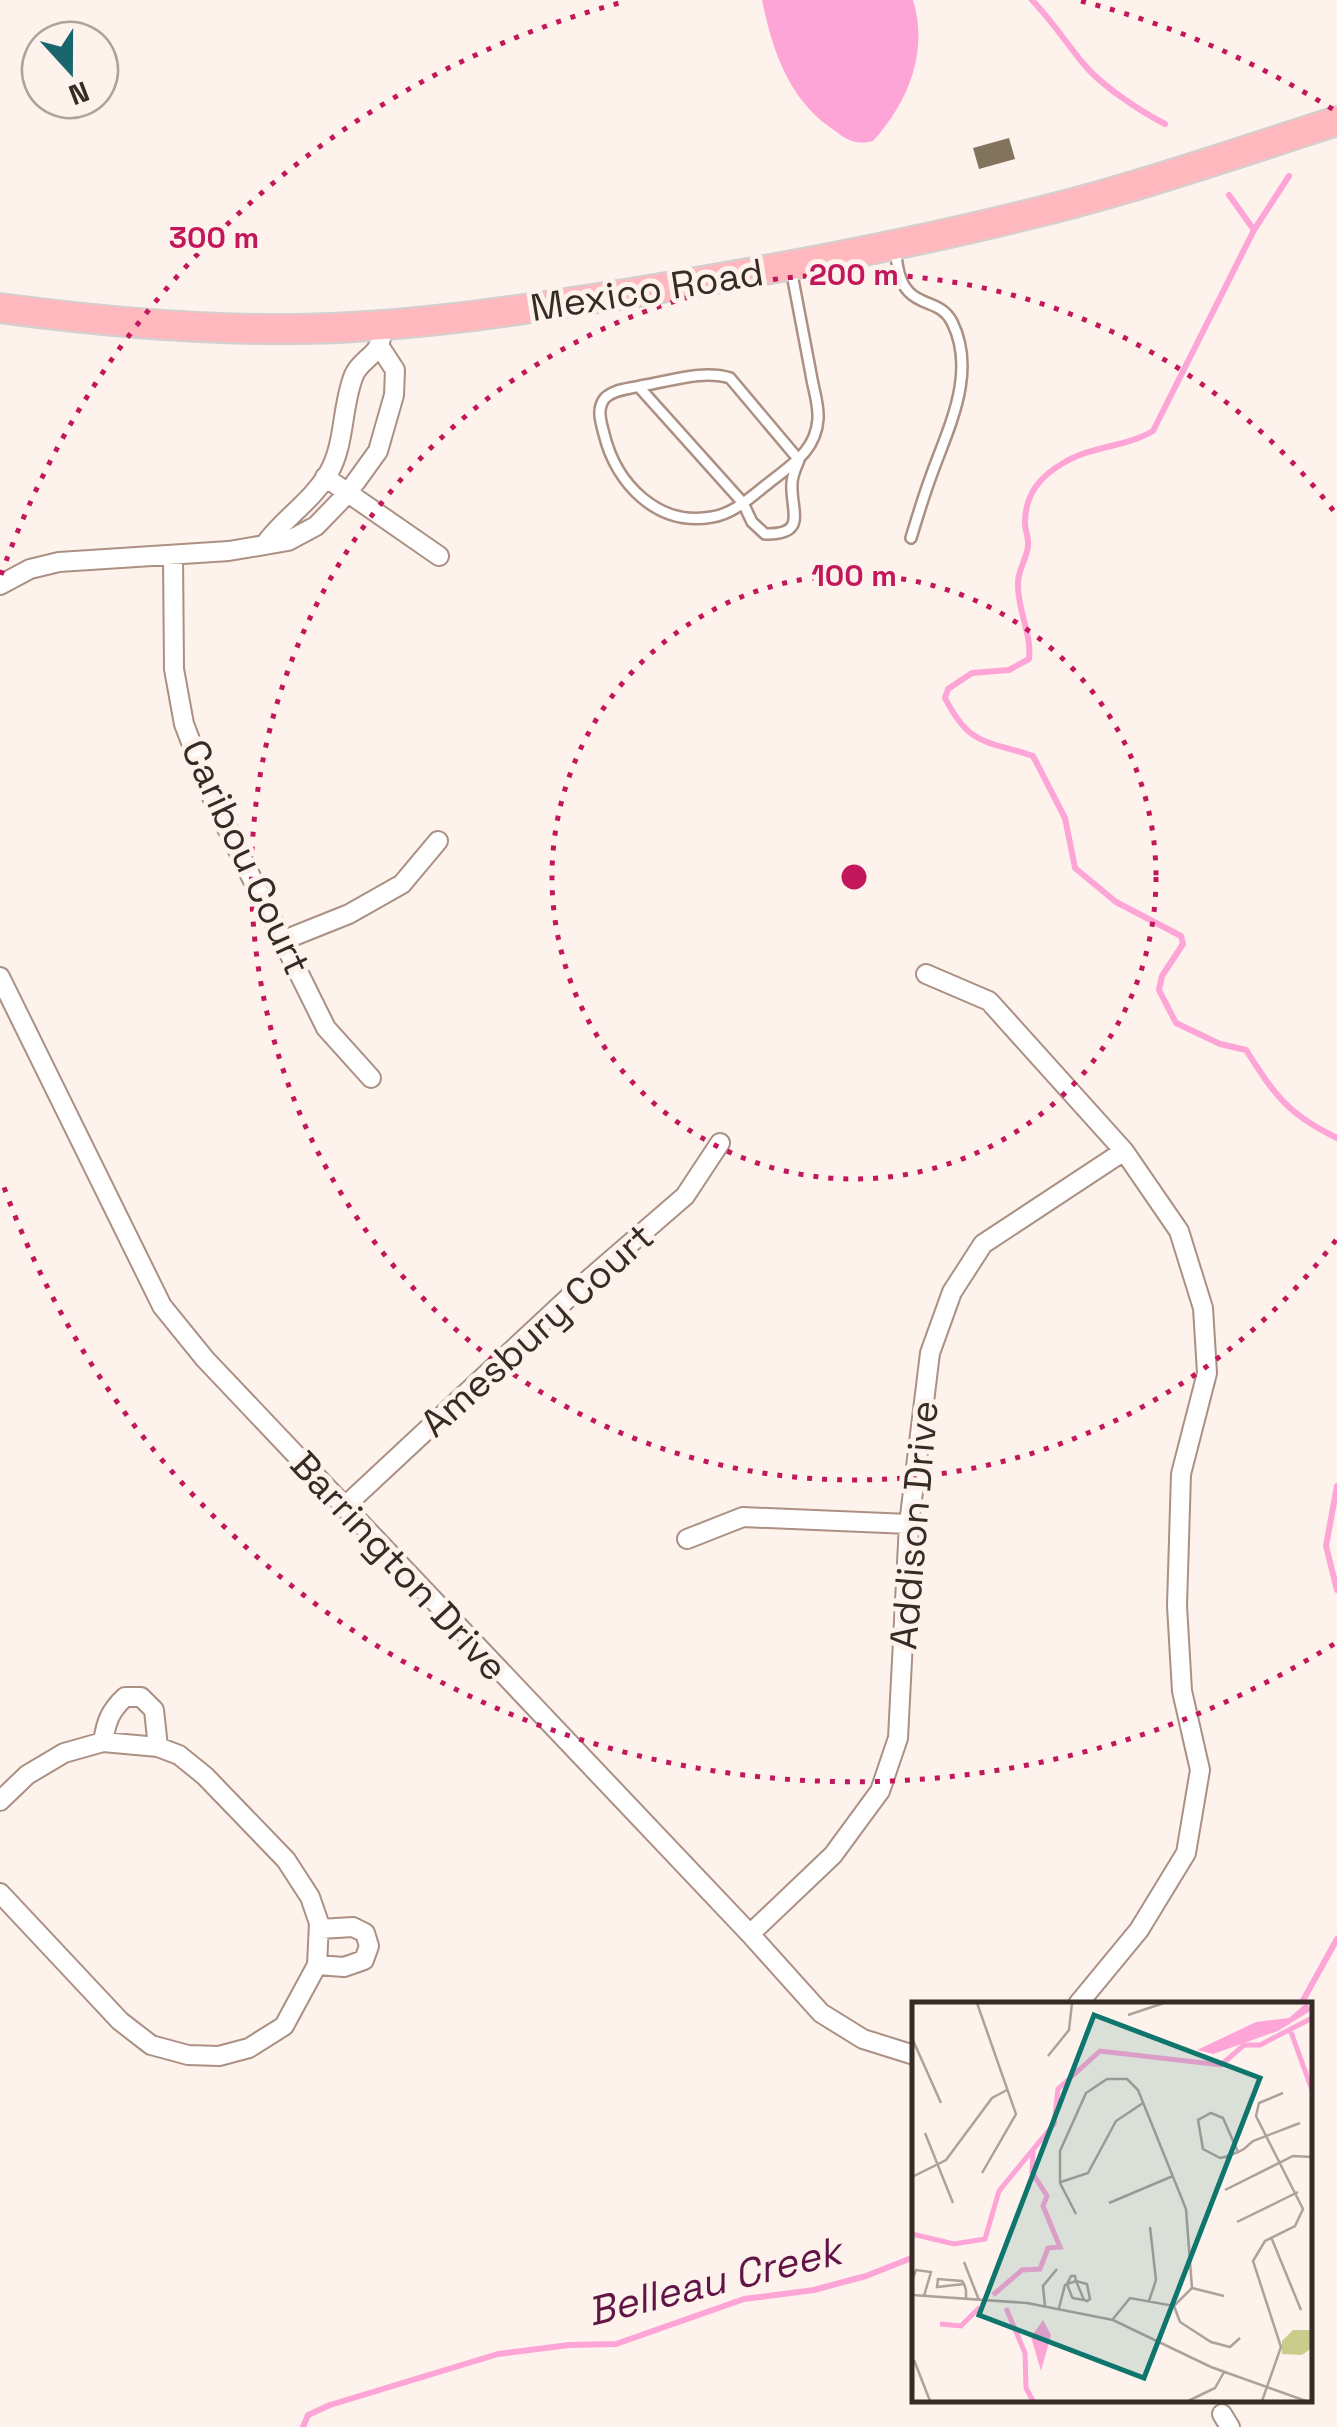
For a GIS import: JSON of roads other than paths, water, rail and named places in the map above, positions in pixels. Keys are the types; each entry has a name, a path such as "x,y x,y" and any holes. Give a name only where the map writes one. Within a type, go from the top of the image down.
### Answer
{"main road":[{"name":"Mexico Road","path":"0,308 174,325 381,336 894,246 1030,214 1337,122"}],"street":[{"path":"266,544 276,528 306,504 325,477 341,444 355,373 381,336"},
{"path":"0,585 30,569 59,562 173,556 288,541 316,526 348,494 378,451 394,395 395,370 381,336"},
{"path":"325,477 439,556"},
{"name":"Caribou Court","path":"173,556 174,670 184,724 214,802 326,1028 371,1078"},
{"path":"284,940 349,914 402,884 438,841"},
{"path":"926,974 989,1001 1124,1151 1180,1231 1203,1308 1206,1372 1181,1474 1177,1606 1182,1691 1200,1770 1186,1854 1139,1930 1080,2002"},
{"name":"Barrington Drive","path":"0,977 7,1015 162,1306 205,1359 821,2013 863,2039 912,2054"},
{"name":"Amesbury Court","path":"343,1508 581,1286 685,1196 720,1144"},
{"name":"Addison Drive","path":"750,1934 833,1855 880,1791 898,1738 909,1524 930,1353 952,1292 983,1244 1124,1151"},
{"path":"687,1539 744,1517 909,1524"},
{"path":"103,1742 107,1719 114,1708 125,1697 141,1697 154,1710 158,1747"},
{"path":"0,1801 27,1775 64,1753 103,1742 158,1747 179,1755 205,1776 286,1860 310,1897 320,1929 317,1965 284,2026 248,2048 219,2056 188,2055 152,2045 120,2021 0,1893"},
{"path":"317,1965 344,1967 364,1960 370,1946 365,1932 353,1927 320,1929"}],"lane":[{"path":"894,246 907,291 939,306 952,322 961,374 958,404 911,538"},
{"path":"791,266 819,416 814,442 798,460 743,503 716,517 684,520 658,510 634,492 617,468 599,412 603,400 614,391 716,373 730,378 798,460"},
{"path":"639,387 743,503 752,522 765,534 780,534 791,528 797,516 792,483 798,460"}],"waterway":[{"path":"1032,0 1099,80 1165,124"},
{"path":"1289,176 1254,230 1153,431 1065,462 1048,473 1031,495 1025,523 1028,546 1018,583 1029,659 1009,670 972,673 948,689 945,698 971,734 1033,756 1065,818 1075,868 1116,902 1181,936 1183,944 1162,976 1159,990 1176,1023 1220,1044 1246,1050 1284,1102 1337,1138"},
{"path":"1229,195 1254,230"},
{"name":"Belleau Creek","path":"1337,1486 1326,1546 1337,1590"},
{"name":"Belleau Creek","path":"1302,2002 1337,1939"},
{"name":"Belleau Creek","path":"303,2427 308,2415 330,2405 498,2354 616,2344 744,2299 814,2290 912,2258"}]}
